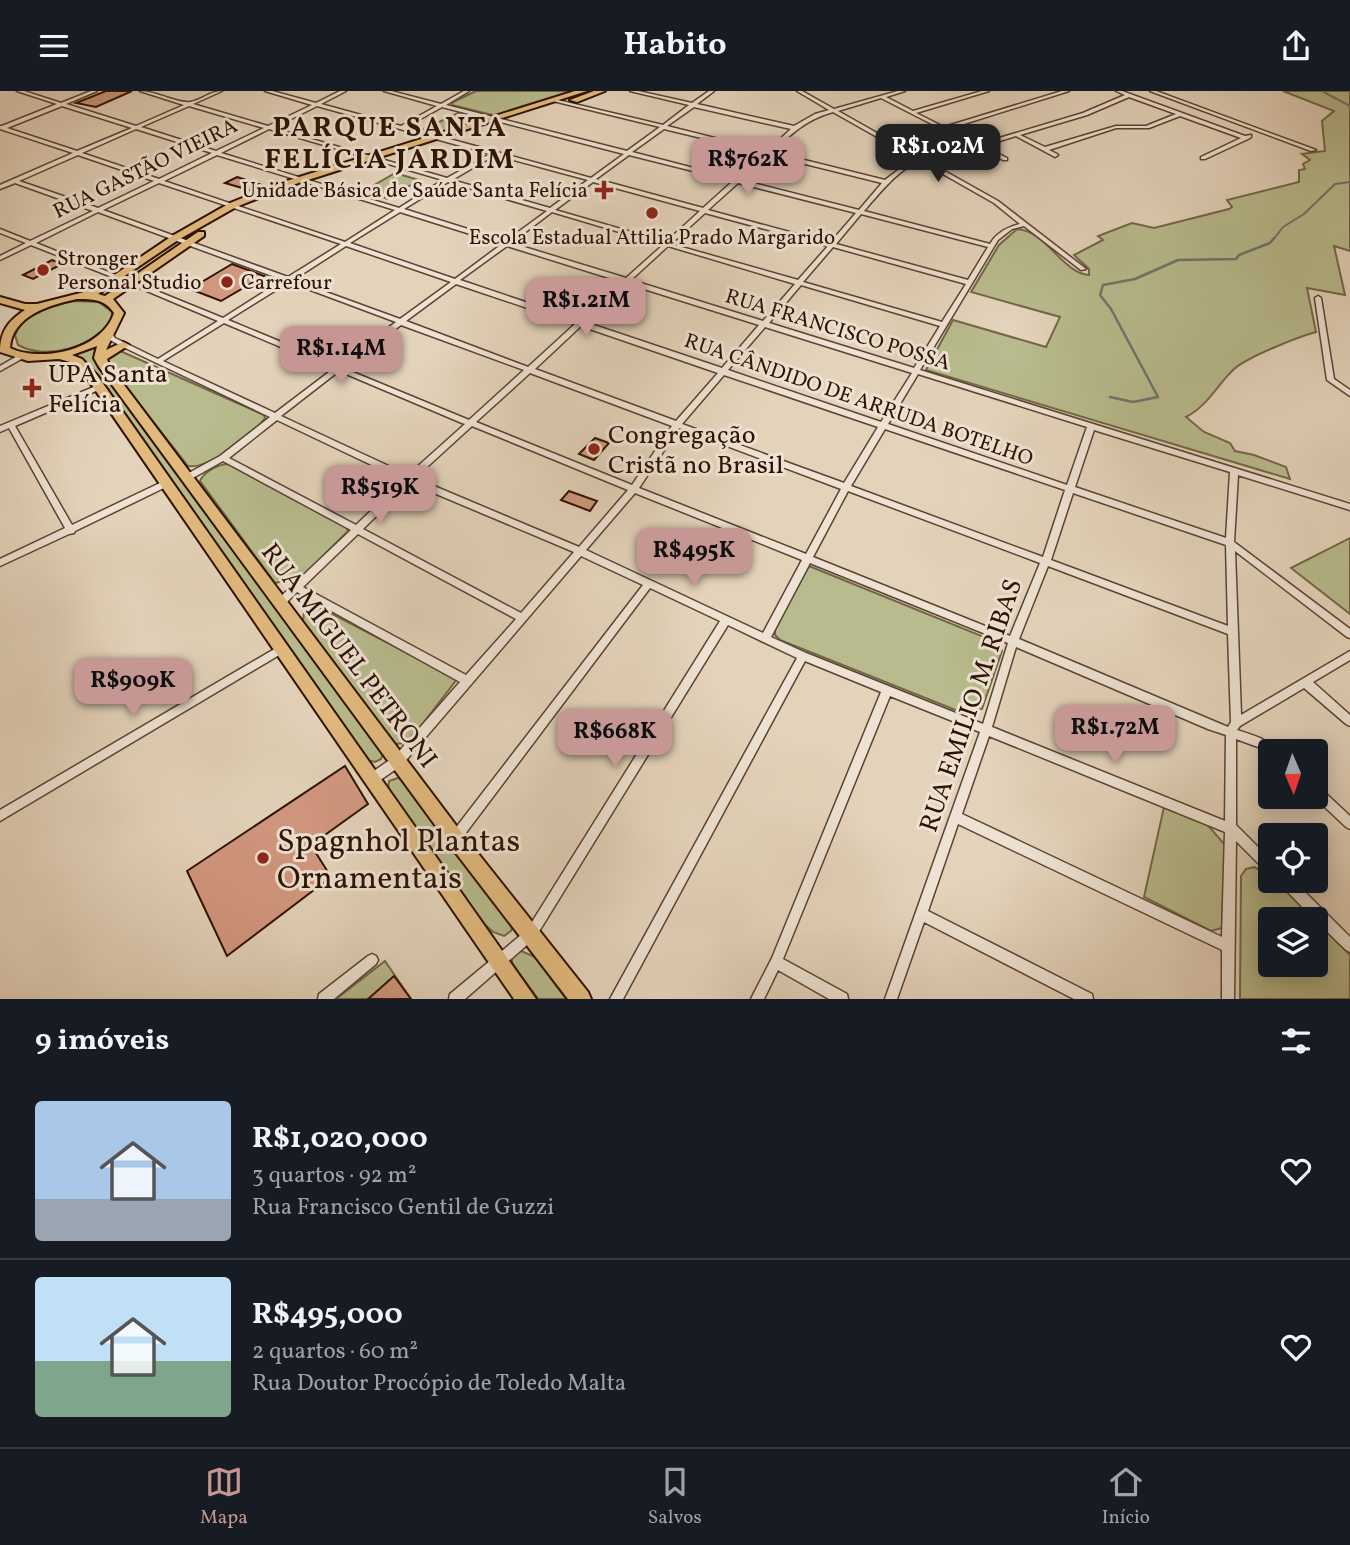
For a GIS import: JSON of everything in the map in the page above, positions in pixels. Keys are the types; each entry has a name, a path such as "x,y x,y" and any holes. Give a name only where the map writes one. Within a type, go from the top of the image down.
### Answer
{"main road":[{"path":"107,299 186,243 246,209 316,183 511,122 583,91"},
{"path":"0,300 24,307 36,306 95,292 175,238 233,205 302,180 499,118 601,91"},
{"path":"77,296 107,299 116,305 119,313 102,343 100,358"},
{"path":"36,306 1,331 2,352 21,357 59,355 88,345 109,333"},
{"path":"100,358 122,345"},
{"name":"RUA MIGUEL PETRONI","path":"59,355 79,361 99,388 283,647 526,999"},
{"name":"RUA MIGUEL PETRONI","path":"100,358 455,838 581,999"}],"street":[{"name":"RUA FRANCISCO POSSA","path":"19,91 1350,507"},
{"path":"1,127 95,91"},
{"path":"142,91 944,325"},
{"path":"0,187 220,91"},
{"path":"267,91 970,283"},
{"name":"RUA GASTÃO VIEIRA","path":"0,258 344,91"},
{"path":"386,91 992,246"},
{"path":"401,128 467,91"},
{"path":"632,91 795,128"},
{"path":"188,477 223,458 337,369 712,91"},
{"path":"799,91 996,202 1083,269"},
{"path":"280,603 409,479 740,181 795,128 831,110 903,91"},
{"path":"913,112 987,91"},
{"path":"945,128 1067,91"},
{"path":"1118,91 1246,138"},
{"path":"1152,91 1313,150"},
{"path":"372,779 398,761 634,489 677,425 886,182 912,162 1084,114 1129,95"},
{"path":"882,97 1005,159"},
{"path":"559,102 886,182"},
{"path":"1045,149 1116,127 1147,127 1180,114"},
{"name":"RUA CÂNDIDO DE ARRUDA BOTELHO","path":"1,127 1230,543 1350,634"},
{"path":"1203,158 1260,131"},
{"path":"1015,134 1055,155"},
{"path":"159,361 494,154"},
{"path":"15,181 1046,559 1233,631"},
{"path":"766,637 846,487 992,246 1002,233 1026,224"},
{"path":"0,231 119,278"},
{"path":"130,282 337,369 1013,641 1212,726 1233,727 1258,741"},
{"path":"1318,298 1331,380 1350,394"},
{"path":"109,333 112,339 122,345 409,479 580,551 803,656 1233,829 1258,855"},
{"path":"0,369 21,357"},
{"path":"0,429 99,388"},
{"path":"10,425 71,531"},
{"name":"RUA EMILIO M. RIBAS","path":"891,999 986,730 1013,641 1046,559 1091,426"},
{"path":"223,458 522,617"},
{"path":"1228,999 1227,946 1233,829 1230,543 1234,471"},
{"path":"0,563 166,484"},
{"path":"455,838 649,583"},
{"path":"296,587 467,681"},
{"path":"455,999 518,942 531,934 726,620"},
{"path":"0,816 283,647"},
{"path":"1233,727 1350,655"},
{"path":"616,999 803,656"},
{"path":"1306,683 1350,720"},
{"path":"757,999 776,962 887,691"},
{"path":"1328,803 1350,823"},
{"path":"956,817 1227,946"},
{"path":"1297,893 1350,946"},
{"path":"921,914 1087,999"},
{"path":"324,999 372,961"},
{"path":"776,962 842,999"}],"green space":[{"path":"476,91 577,91 496,116 452,105"},
{"path":"1283,91 1350,91 1350,251 1334,246 1345,295 1307,288 1316,332 1238,366 1206,402 1186,417 1204,432 1230,443 1235,451 1286,467 1290,479 926,370 953,320 1046,347 1060,317 971,292 999,245 1017,229 1028,231 1079,273 1089,275 1089,269 1074,255 1103,240 1098,236 1132,223 1154,228 1229,209 1232,207 1227,200 1299,182 1299,170 1305,169 1303,164 1310,160 1302,154 1325,151 1322,121 1334,111"},
{"path":"460,112 485,119 440,134 420,131"},
{"path":"395,173 419,180 388,199 364,191"},
{"path":"73,301 99,302 112,312 112,319 94,337 69,349 42,352 18,345 15,335 25,321 47,308"},
{"path":"98,343 97,351 384,751 381,759 375,762 367,760 93,371 82,358 74,355"},
{"path":"118,350 264,415 265,418 241,441 218,457 196,466 188,466 108,364 106,358"},
{"path":"228,464 346,527 348,531 303,576 275,583 200,481 211,470"},
{"path":"1350,538 1350,614 1291,568"},
{"path":"809,566 994,641 1002,651 982,709 963,713 780,640 775,635 775,626"},
{"path":"321,608 457,679 408,743 395,744 303,621 304,612"},
{"path":"401,777 513,924 511,931 504,936 493,932 479,919 388,790 389,781"},
{"path":"1164,807 1206,823 1225,845 1222,928 1211,931 1144,897"},
{"path":"1246,869 1258,869 1258,893 1289,893 1303,907 1258,907 1258,977 1328,977 1328,932 1350,955 1350,999 1240,999 1241,876"},
{"path":"521,951 535,957 566,999 538,999 512,963 512,956"},
{"path":"385,961 411,999 336,999"}],"building":[{"path":"106,91 132,91 96,107 76,103"},
{"path":"237,177 265,186 252,191 225,183"},
{"name":"Stronger Personal Studio","path":"52,260 62,264 33,279 23,275"},
{"name":"Carrefour","path":"232,264 264,276 221,301 190,289"},
{"name":"Congregação Cristã no Brasil","path":"595,438 609,443 594,460 579,454"},
{"path":"569,491 597,501 590,511 561,500"},
{"name":"Spagnhol Plantas Ornamentais","path":"345,766 368,804 311,845 331,877 227,956 187,871"},
{"path":"394,976 411,999 368,999"}],"waterway":[{"path":"1322,91 1350,106"},
{"path":"1273,240 1283,227 1304,214 1335,184 1350,182"},
{"path":"1110,397 1133,402 1158,397 1111,309 1100,295 1103,285 1135,279 1178,260 1236,259 1239,255 1270,243 1274,238"}],"place":[{"name":"Unidade Básica de Saúde Santa Felícia","path":"604,190"},
{"name":"Escola Estadual Attilia Prado Margarido","path":"652,213"},
{"name":"Stronger Personal Studio","path":"43,270"},
{"name":"Carrefour","path":"227,282"},
{"name":"UPA Santa Felícia","path":"32,388"},
{"name":"Congregação Cristã no Brasil","path":"594,449"},
{"name":"Spagnhol Plantas Ornamentais","path":"263,858"}],"district":[{"name":"PARQUE SANTA FELÍCIA JARDIM","path":"390,142"}]}
